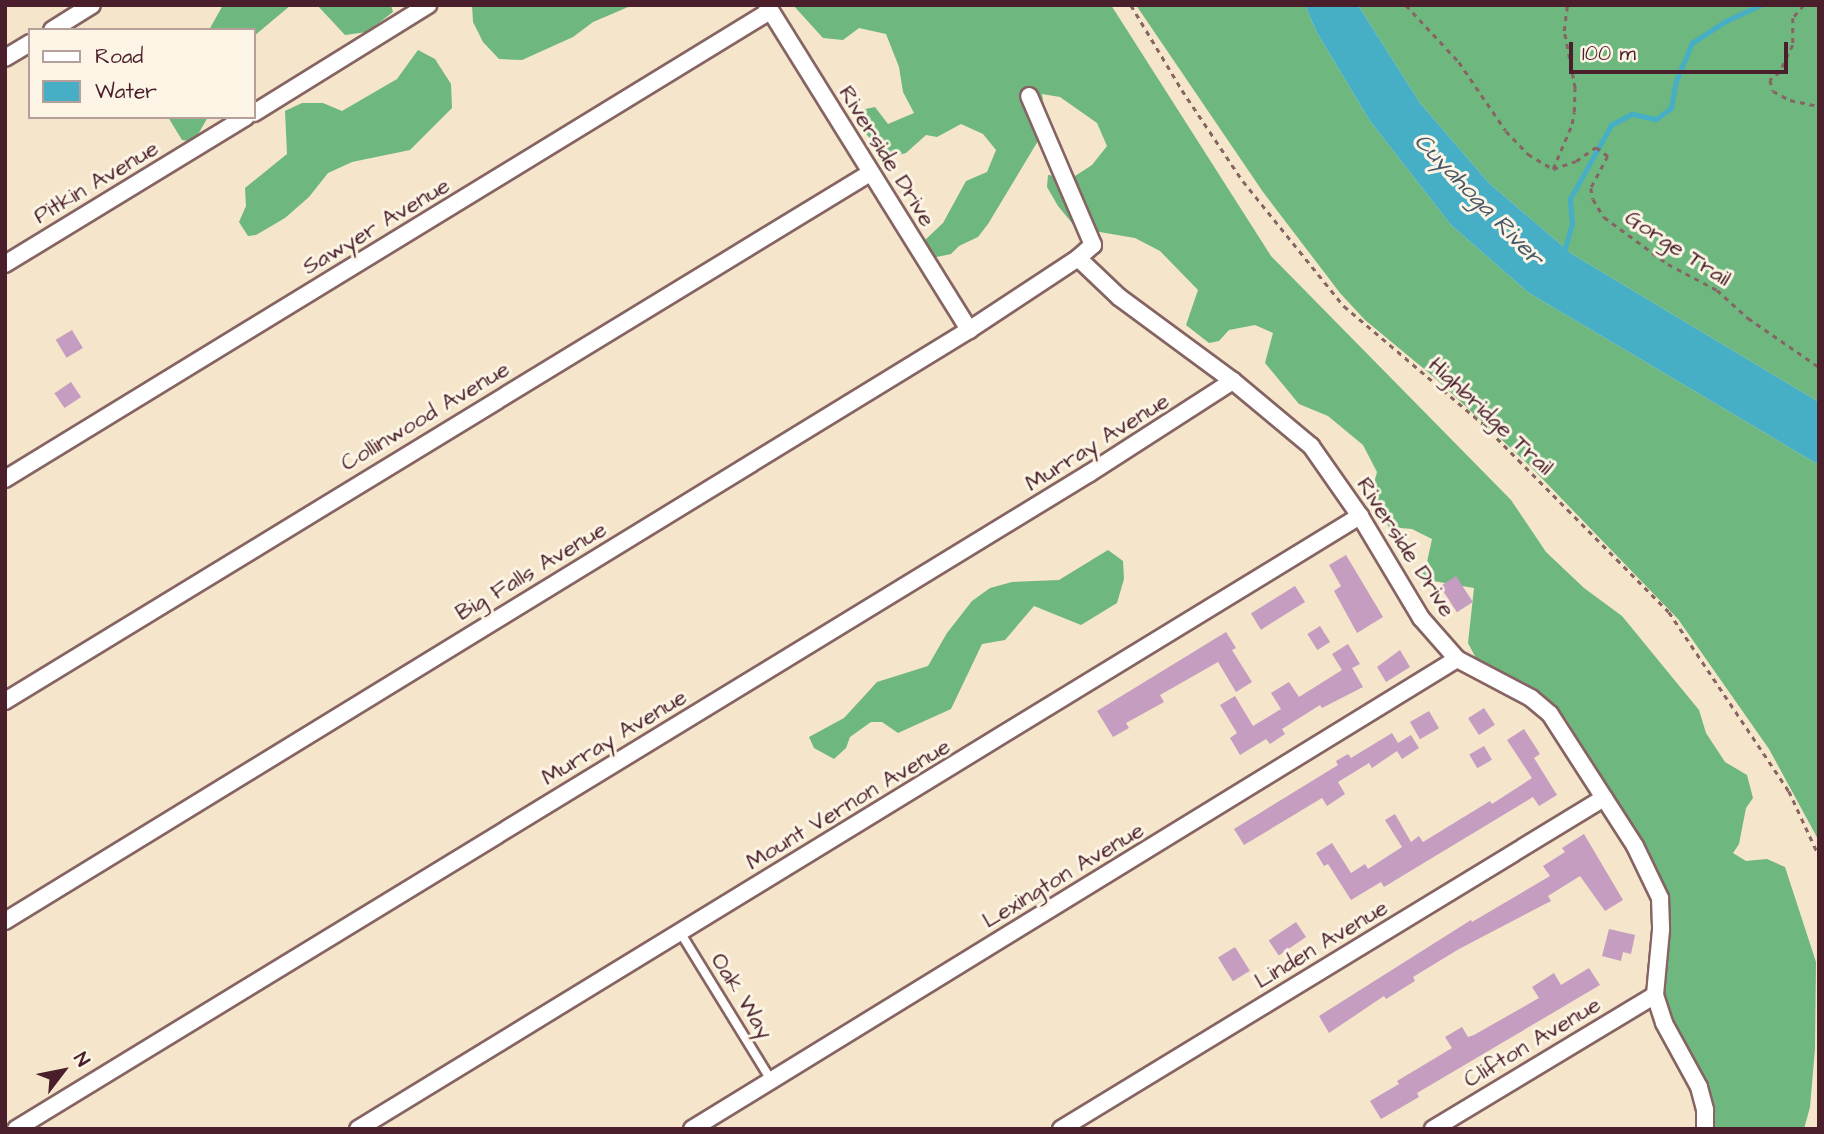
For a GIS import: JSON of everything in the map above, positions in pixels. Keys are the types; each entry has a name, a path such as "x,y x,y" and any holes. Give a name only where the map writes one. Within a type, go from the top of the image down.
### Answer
{"street":[{"path":"256,112 428,5"},
{"path":"55,28 85,7"},
{"name":"Riverside Drive","path":"768,8 969,330"},
{"name":"Sawyer Avenue","path":"5,479 768,8"},
{"path":"5,58 28,44"},
{"path":"1028,96 1093,245 1078,258"},
{"name":"Pitkin Avenue","path":"5,264 243,119"},
{"name":"Collinwood Avenue","path":"5,701 870,173"},
{"name":"Riverside Drive","path":"1078,258 1119,297 1233,381 1311,446 1360,516 1421,618 1457,659 1531,698 1550,714 1635,846 1660,898 1661,930 1655,995 1664,1023 1699,1087 1705,1110 1705,1129"},
{"name":"Big Falls Avenue","path":"5,921 969,330 1078,258"},
{"name":"Murray Avenue","path":"16,1129 1101,466 1233,381"},
{"name":"Mount Vernon Avenue","path":"358,1129 1360,516"},
{"name":"Lexington Avenue","path":"692,1129 1457,659"},
{"name":"Linden Avenue","path":"1061,1129 1604,797"},
{"name":"Clifton Avenue","path":"1433,1129 1655,995"}],"lane":[{"name":"Oak Way","path":"680,932 771,1080"}],"path":[{"name":"Highbridge Trail","path":"1131,5 1182,90 1243,181 1344,306 1483,424 1669,612 1788,791 1819,856"},
{"path":"1406,5 1459,62 1517,144 1539,162 1553,169 1572,124 1574,111 1575,88 1564,31 1567,5"},
{"path":"1804,5 1793,18 1793,45 1780,72 1770,80 1773,91 1790,100 1819,106"},
{"name":"Gorge Trail","path":"1553,169 1567,166 1596,146 1608,156 1591,188 1593,199 1604,217 1668,264 1717,290 1748,318 1819,367"}],"green space":[{"path":"223,5 291,5 256,34 256,28 210,28"},
{"path":"317,5 391,5 393,12 367,32 345,35"},
{"path":"472,5 633,5 593,22 573,37 522,60 499,59 483,42 473,22"},
{"path":"793,5 1111,5 1271,256 1511,500 1546,552 1584,588 1622,616 1699,710 1706,733 1725,762 1747,775 1753,798 1746,808 1739,844 1733,853 1746,861 1767,859 1785,867 1816,962 1815,1049 1810,1107 1804,1129 1704,1129 1664,1003 1661,977 1669,921 1667,894 1566,719 1545,699 1479,664 1468,643 1474,588 1416,578 1427,562 1432,539 1412,529 1389,527 1374,502 1372,491 1377,472 1363,445 1328,416 1299,404 1265,363 1273,333 1255,325 1229,330 1219,341 1209,343 1186,325 1198,290 1160,251 1135,238 1076,228 1058,206 1047,187 1048,175 1072,178 1092,165 1107,146 1097,123 1060,97 1042,94 1047,126 988,224 978,237 959,246 951,254 932,258 924,241 943,223 966,181 987,172 996,150 983,134 961,124 937,137 926,135 906,153 879,161 870,139 851,112 875,107 888,124 914,113 903,92 899,67 886,34 859,28 843,40 823,38"},
{"path":"1136,5 1305,5 1316,31 1370,121 1451,225 1529,293 1819,465 1819,841 1769,749 1678,619 1531,467 1435,378 1365,320 1340,293 1263,192"},
{"path":"1358,5 1819,5 1819,402 1572,254 1489,183 1420,103"},
{"path":"418,50 435,59 451,84 452,108 410,150 352,162 328,173 309,197 285,218 256,235 248,236 239,222 246,206 245,188 287,154 285,111 302,103 323,103 342,111 397,79"},
{"path":"169,119 207,119 197,136 188,141 182,140"},
{"path":"1108,550 1123,561 1124,579 1117,603 1081,625 1034,606 1005,640 982,644 951,709 898,733 882,722 871,722 850,737 846,748 834,759 814,748 809,737 844,718 877,682 928,666 947,633 972,601 990,588 1012,582 1059,580"}],"water":[{"name":"Cuyahoga River","path":"1305,5 1358,5 1420,103 1489,183 1572,254 1819,402 1819,465 1529,293 1451,225 1370,121 1316,31"}],"building":[{"path":"72,330 83,348 67,358 56,340"},
{"path":"71,382 81,397 64,408 54,393"},
{"path":"1346,555 1383,617 1357,633 1334,591 1341,586 1329,565"},
{"path":"1456,576 1473,602 1457,612 1440,586"},
{"path":"1295,586 1305,602 1261,630 1251,614"},
{"path":"1320,626 1330,642 1317,650 1307,634"},
{"path":"1226,632 1236,648 1232,650 1252,682 1236,692 1218,662 1160,695 1164,702 1126,723 1129,728 1113,737 1097,711"},
{"path":"1348,644 1360,664 1352,668 1363,687 1322,708 1320,705 1282,729 1285,734 1270,744 1266,739 1240,755 1230,738 1237,733 1220,705 1235,696 1253,726 1281,709 1271,693 1289,682 1299,697 1342,670 1332,654"},
{"path":"1400,650 1410,667 1386,682 1377,667"},
{"path":"1484,708 1495,725 1479,735 1468,718"},
{"path":"1429,711 1439,728 1420,739 1410,722"},
{"path":"1524,729 1540,754 1534,758 1557,795 1539,806 1533,797 1384,887 1381,882 1351,900 1328,864 1324,866 1316,853 1332,843 1351,873 1365,864 1368,869 1402,847 1385,820 1395,814 1411,842 1419,836 1423,842 1490,801 1492,804 1532,778 1507,740"},
{"path":"1392,733 1398,743 1411,735 1419,748 1402,759 1397,751 1372,768 1369,763 1338,782 1345,794 1327,806 1322,798 1244,845 1234,829 1338,765 1336,761 1348,754 1351,758"},
{"path":"1484,746 1492,760 1477,768 1469,754"},
{"path":"1584,834 1623,900 1605,911 1580,876 1548,896 1551,901 1459,949 1413,977 1415,981 1386,999 1384,996 1329,1033 1319,1016 1471,920 1472,922 1550,876 1543,866 1565,852 1562,848"},
{"path":"1296,922 1306,937 1279,955 1269,940"},
{"path":"1609,929 1635,935 1631,954 1623,952 1621,961 1602,956"},
{"path":"1235,947 1250,971 1233,981 1218,958"},
{"path":"1589,968 1600,985 1417,1093 1419,1097 1381,1119 1370,1101 1399,1084 1397,1081 1452,1048 1445,1037 1462,1027 1468,1037 1474,1035 1539,998 1532,987 1554,973 1561,985"}],"waterway":[{"path":"1565,248 1572,224 1570,199 1611,125 1632,114 1656,119 1671,108 1676,81 1692,43 1726,21 1760,5"}]}
